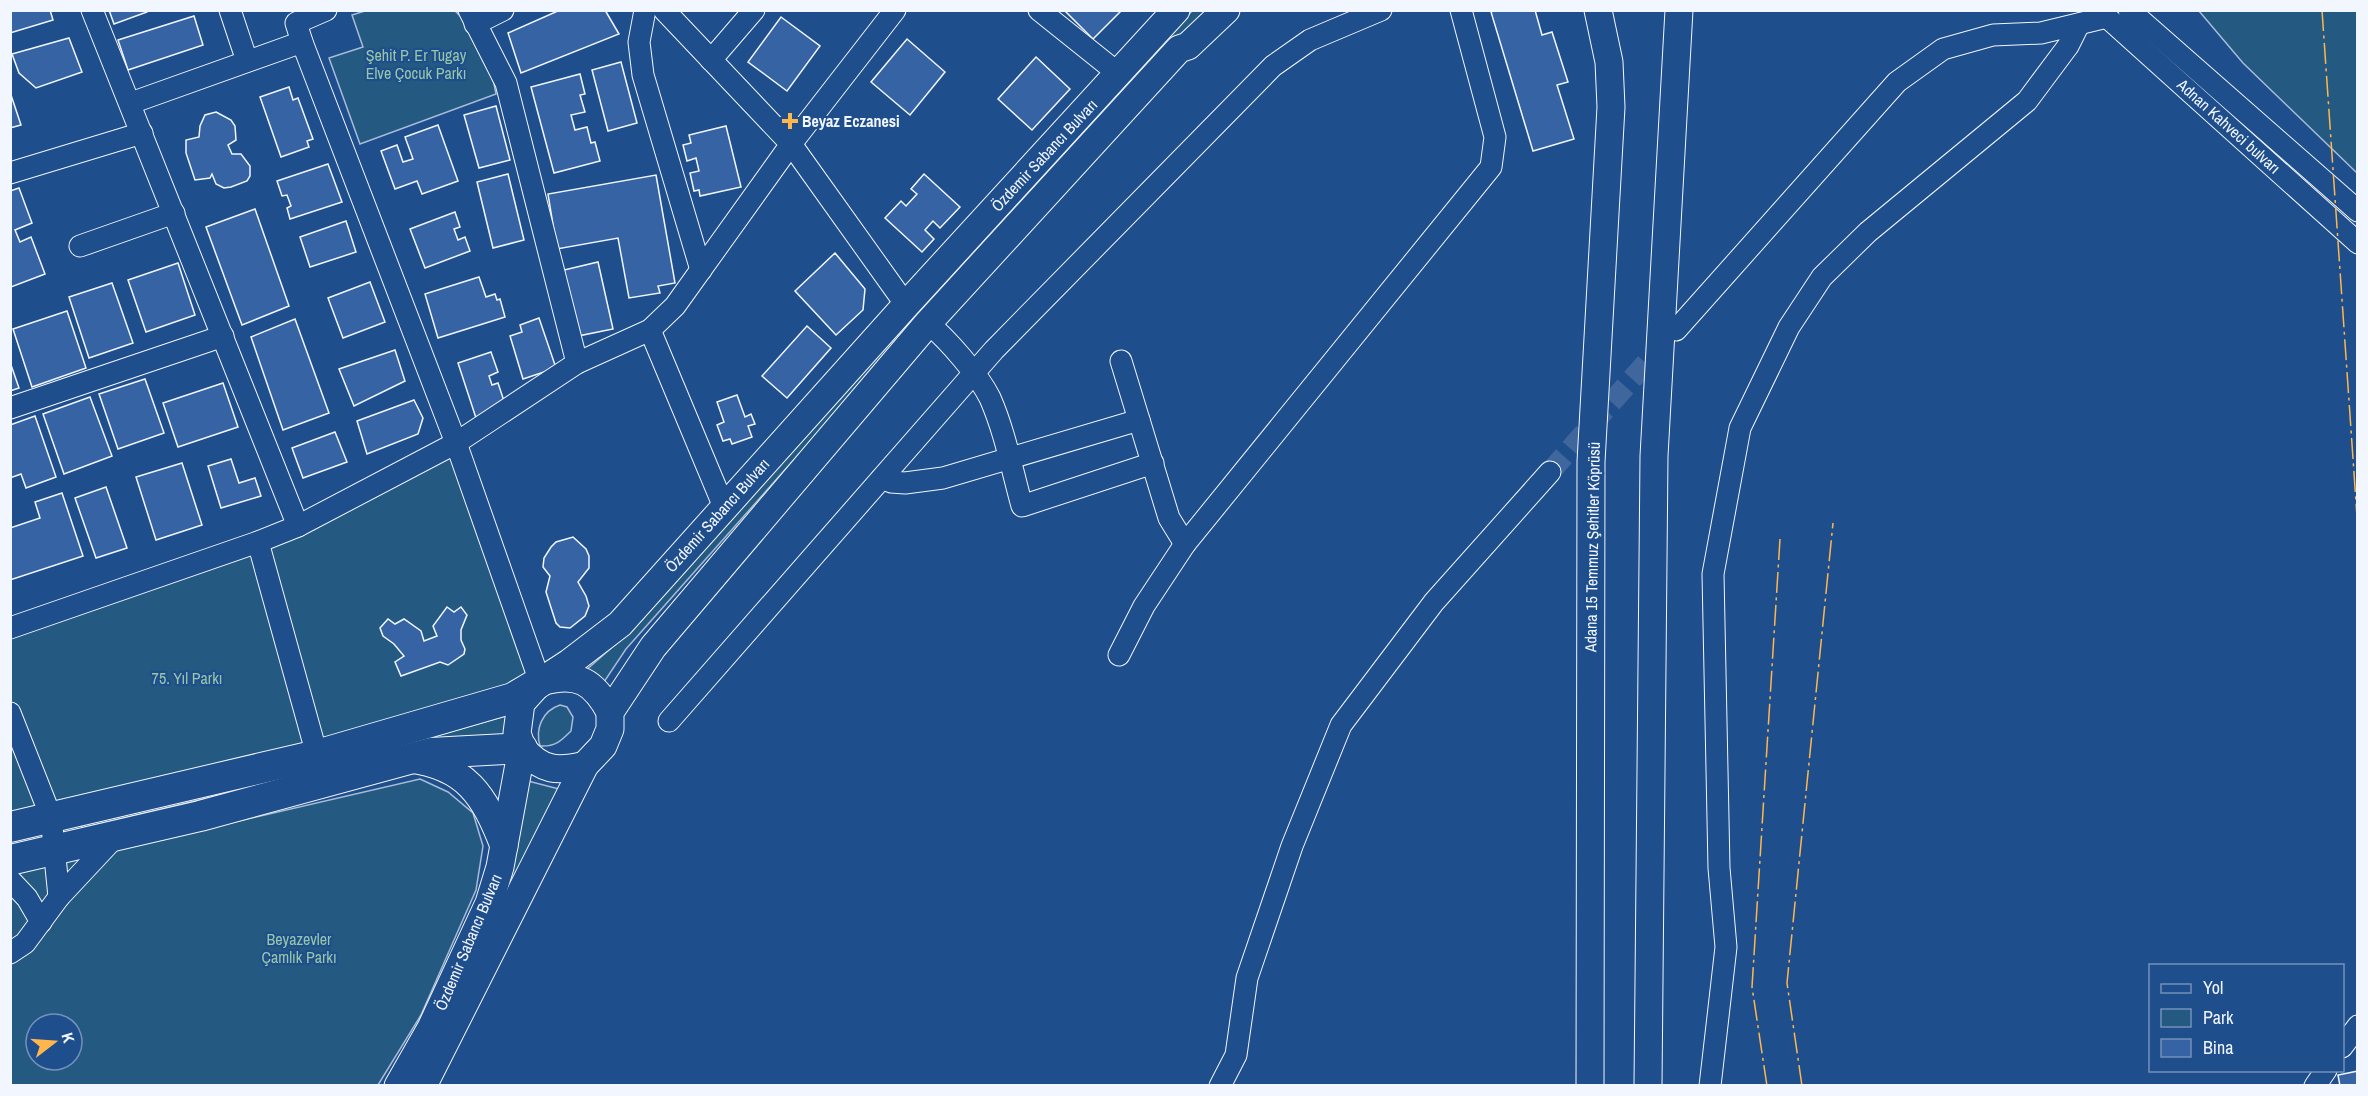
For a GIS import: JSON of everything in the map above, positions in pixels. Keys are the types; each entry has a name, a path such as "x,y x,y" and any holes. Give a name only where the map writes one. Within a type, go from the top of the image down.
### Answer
{"highway":[{"path":"10,827 317,756 513,698 540,682"},
{"path":"10,860 200,816 431,753 522,748"}],"main road":[{"name":"Özdemir Sabancı Bulvarı","path":"398,1086 431,1028 489,903 500,867 522,748 517,733 521,703 540,682 620,624 906,305 1176,10"},
{"name":"Özdemir Sabancı Bulvarı","path":"423,1086 585,765 603,746 610,729 610,712 653,647 928,323 1179,49 1188,46 1226,10"},
{"name":"Adana 15 Temmuz Şehitler Köprüsü","path":"1590,1086 1591,487 1611,107 1609,62 1598,10"},
{"path":"1648,1086 1654,456 1679,10"},
{"path":"540,682 560,677 576,678 590,685 602,697 610,712"},
{"path":"522,748 533,761 548,768 566,770 585,765"},
{"path":"409,759 444,767 474,787 487,804 504,846"}],"street":[{"path":"92,10 298,526"},
{"path":"230,10 247,61"},
{"path":"326,10 296,22 302,42 456,443 540,682"},
{"path":"503,10 472,17 506,84 577,363"},
{"path":"645,10 639,42 643,75 701,270"},
{"path":"664,10 791,144 906,305"},
{"path":"711,60 754,10"},
{"path":"10,628 258,543 298,526 456,443 577,363 650,330 675,306 791,144 895,10"},
{"path":"1039,10 1119,74"},
{"path":"669,721 994,350 1273,66 1310,40 1381,10"},
{"path":"1119,655 1144,606 1185,544 1491,167 1495,137 1461,10"},
{"name":"Adnan Kahveci bulvarı","path":"2129,10 2358,211"},
{"path":"1676,330 1897,82 1943,49 1993,35 2041,33 2079,24 2103,14"},
{"name":"Adnan Kahveci bulvarı","path":"2103,14 2358,243"},
{"path":"1710,1086 1726,947 1719,868 1713,573 1740,428 1789,327 1822,277 1868,232 2027,101 2068,46 2079,24"},
{"path":"131,103 302,42"},
{"path":"10,173 142,133"},
{"path":"80,246 174,213"},
{"path":"928,323 975,373 995,413 1022,506 1153,463"},
{"path":"650,330 724,507"},
{"path":"10,408 223,336"},
{"path":"1121,361 1169,518 1185,544"},
{"path":"882,478 891,482 917,483 943,478 1139,420"},
{"path":"1220,1086 1236,1055 1247,978 1292,846 1341,725 1434,602 1550,472"},
{"path":"258,543 317,756"},
{"path":"10,713 51,817 59,897"},
{"path":"10,953 25,943 59,897 116,836"},
{"path":"10,880 27,898 41,922"}],"green space":[{"name":"Şehit P. Er Tugay Elve Çocuk Parkı","path":"368,10 455,11 478,33 487,48 496,94 360,144 329,58 363,47 352,15"},
{"path":"1192,11 1210,11 830,419 626,649 602,685 584,672 618,642 1080,129"},
{"path":"2199,11 2357,11 2357,173 2243,63"},
{"name":"75. Yıl Parkı","path":"456,443 540,682 11,825 10,628 258,542"},
{"path":"560,705 567,707 573,717 571,731 557,743 540,746 538,733 541,721 544,716"},
{"path":"509,715 506,744 429,745 82,828 80,820 428,738"},
{"name":"Beyazevler Çamlık Parkı","path":"420,779 448,792 473,813 483,846 476,890 421,1015 378,1085 11,1085 10,874"},
{"path":"528,781 559,789 487,932"}],"building":[{"path":"10,10 50,10 53,20 10,33"},
{"path":"109,10 147,10 147,12 114,24"},
{"path":"560,10 605,10 619,34 521,73 508,33"},
{"path":"1064,10 1122,10 1093,39"},
{"path":"1495,10 1535,10 1542,35 1552,32 1568,82 1557,85 1574,139 1533,151 1491,12"},
{"path":"194,16 203,45 128,70 118,40"},
{"path":"781,17 820,46 787,91 748,62"},
{"path":"69,38 82,72 36,88 19,73 12,54"},
{"path":"907,39 945,72 910,115 871,82"},
{"path":"1036,57 1070,89 1032,130 998,99"},
{"path":"621,62 637,123 608,131 592,70"},
{"path":"580,74 585,94 580,95 585,112 571,115 575,130 587,127 591,143 595,142 600,161 554,173 531,87"},
{"path":"289,87 293,100 298,98 313,139 307,141 309,147 281,157 260,97"},
{"path":"10,92 21,125 10,128"},
{"path":"496,106 510,160 479,168 464,115"},
{"path":"216,112 231,120 235,126 236,140 228,145 232,154 241,154 250,166 250,176 247,181 231,187 224,188 216,184 212,174 210,178 195,180 186,153 186,140 199,137 200,126 205,115"},
{"path":"438,125 458,181 422,194 417,181 395,189 381,151 397,145 403,162 413,159 405,137"},
{"path":"726,126 741,187 700,196 699,190 694,191 690,173 699,171 696,158 687,161 683,145 691,143 689,135"},
{"path":"328,164 342,202 290,219 287,208 291,206 287,195 282,196 277,181"},
{"path":"508,174 524,240 493,248 477,182"},
{"path":"924,174 960,207 940,228 933,221 925,230 934,239 922,252 885,218 901,201 906,206 917,194 911,189"},
{"path":"656,175 675,283 658,286 660,293 629,298 618,238 557,249 548,194"},
{"path":"19,188 32,223 15,230 20,242 31,237 45,274 11,287 10,191"},
{"path":"255,209 289,306 242,325 206,227"},
{"path":"455,212 460,227 454,229 458,240 465,237 470,251 425,268 410,229"},
{"path":"346,221 356,252 310,267 300,237"},
{"path":"835,253 865,289 863,310 836,335 795,291"},
{"path":"598,262 613,329 578,336 564,270"},
{"path":"178,263 195,315 146,332 128,280"},
{"path":"479,277 486,297 495,294 497,300 500,299 505,317 438,338 425,294"},
{"path":"370,282 385,322 343,338 328,298"},
{"path":"112,283 133,343 89,358 69,297"},
{"path":"67,311 86,368 32,387 13,329"},
{"path":"539,318 556,368 523,379 510,336 522,332 520,325"},
{"path":"295,319 329,413 283,430 251,337"},
{"path":"807,326 831,348 787,398 762,376"},
{"path":"395,350 405,381 354,406 339,369"},
{"path":"491,352 498,372 489,376 492,385 498,383 505,404 476,418 458,363"},
{"path":"10,362 19,388 10,391"},
{"path":"145,379 164,433 118,449 99,394"},
{"path":"223,383 238,427 178,447 163,403"},
{"path":"737,395 745,417 751,414 755,424 748,426 752,437 732,444 730,439 723,441 717,425 724,422 717,402"},
{"path":"90,397 112,456 64,474 43,414"},
{"path":"414,400 423,418 418,434 367,454 357,421"},
{"path":"35,416 56,477 26,488 21,474 10,478 10,425"},
{"path":"335,432 347,462 303,478 292,448"},
{"path":"231,459 239,483 255,478 261,496 221,508 208,466"},
{"path":"182,463 202,525 156,540 136,477"},
{"path":"106,487 127,548 96,558 75,498"},
{"path":"62,493 83,556 10,580 10,528 40,518 35,502"},
{"path":"573,537 586,549 589,556 589,568 578,582 589,606 585,616 570,628 560,627 556,623 546,592 550,576 543,567 544,558 556,542"},
{"path":"447,607 454,612 461,607 467,615 461,630 464,654 448,665 440,662 401,676 395,662 404,656 383,636 380,628 388,619 395,624 404,619 421,631 424,641 437,636 433,626"},
{"path":"2358,1071 2358,1086 2340,1086 2338,1075"}],"tunnel":[{"path":"1550,472 1663,344"}],"power":[{"path":"2322,10 2358,531"},
{"path":"1802,1086 1787,983 1833,523"},
{"path":"1767,1086 1752,987 1780,539"}],"place":[{"name":"Beyaz Eczanesi","path":"790,121"}]}
